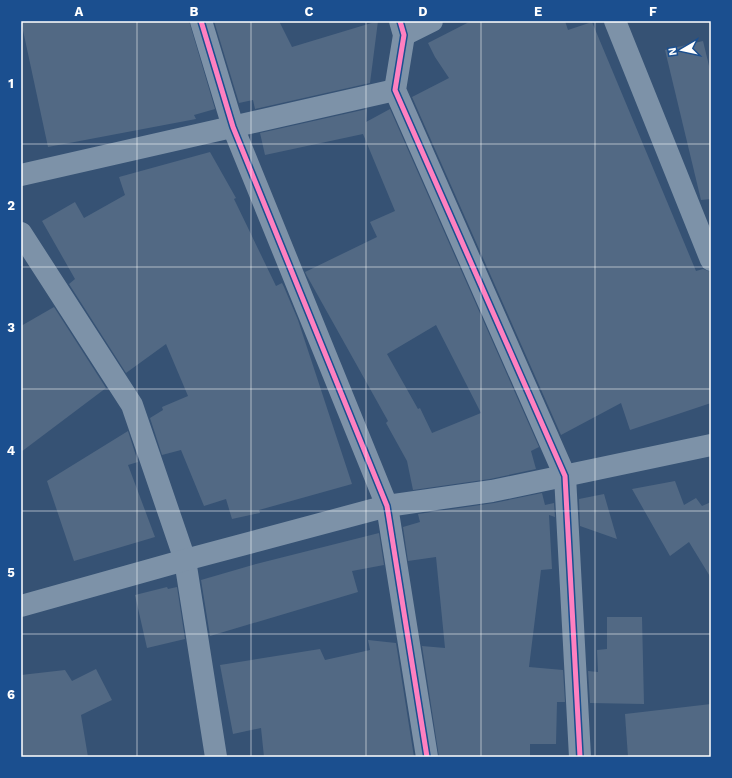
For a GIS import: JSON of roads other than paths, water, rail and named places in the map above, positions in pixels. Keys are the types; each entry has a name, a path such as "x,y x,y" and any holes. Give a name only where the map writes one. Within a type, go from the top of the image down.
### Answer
{"street":[{"path":"201,21 233,127 387,506 427,757"},
{"path":"432,21 402,28 395,90 565,476 580,757"},
{"path":"615,21 711,260"},
{"path":"21,175 395,90"},
{"path":"21,233 132,405 185,560 216,757"},
{"path":"21,606 387,506 492,490 711,445"}]}
